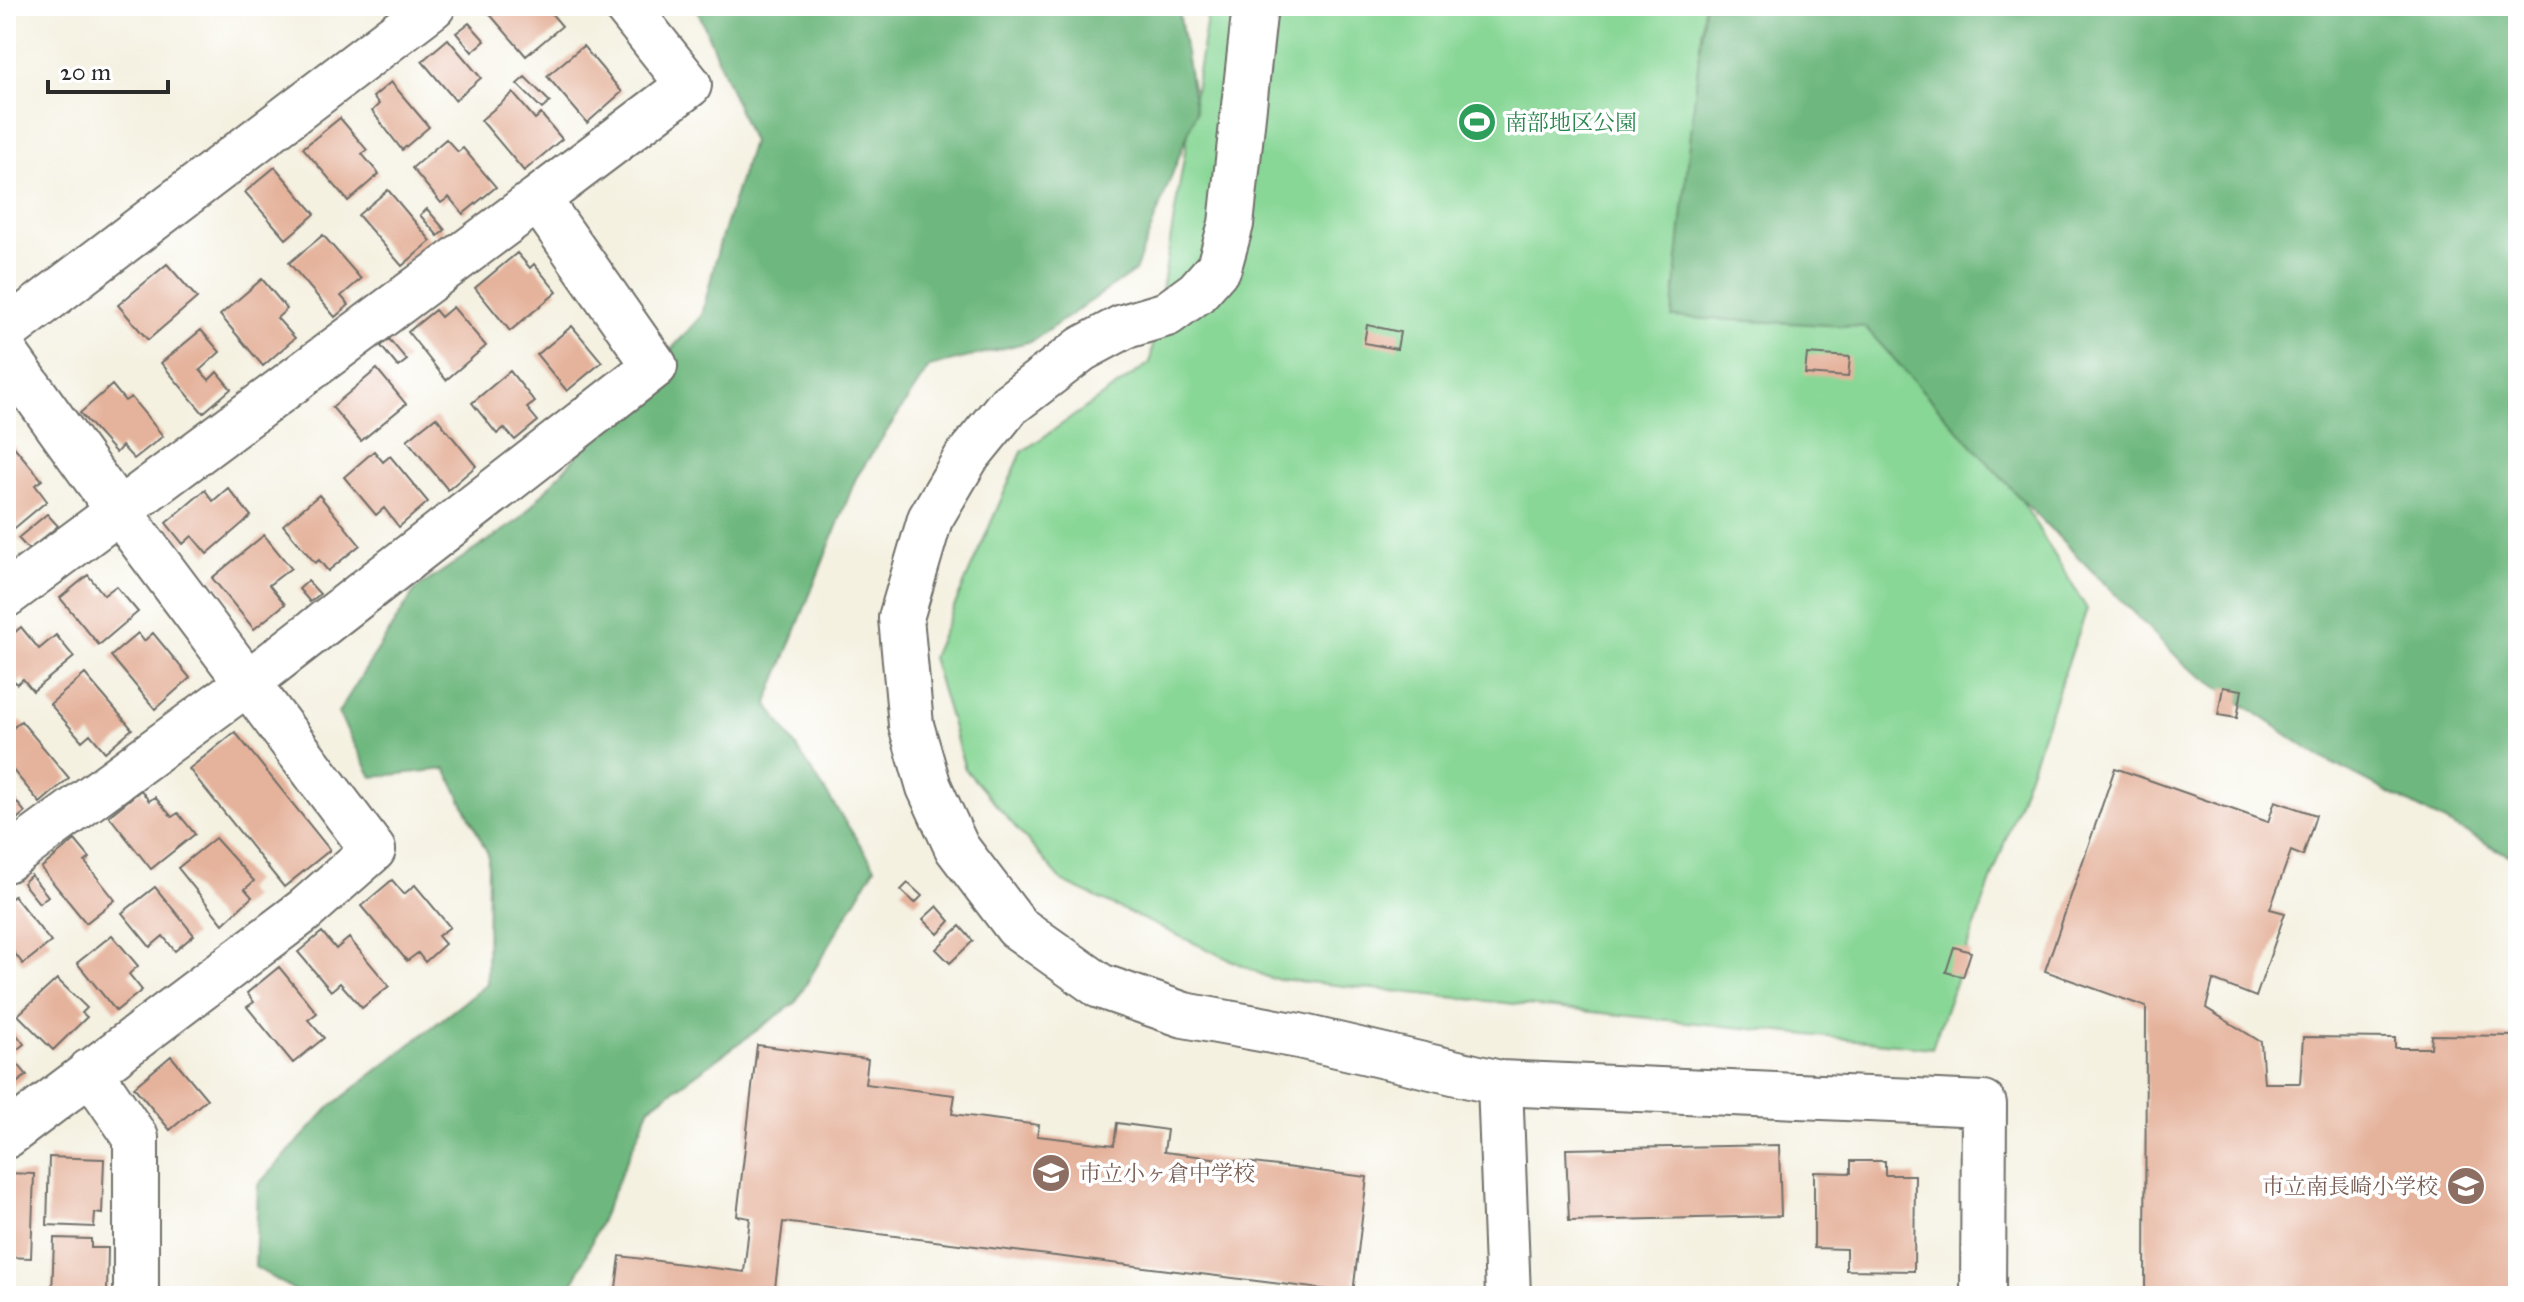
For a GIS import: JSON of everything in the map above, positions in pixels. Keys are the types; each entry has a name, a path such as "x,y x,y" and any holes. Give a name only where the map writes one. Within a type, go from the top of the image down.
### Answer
{"street":[{"path":"6,331 433,6"},
{"path":"6,595 689,85 626,6"},
{"path":"1255,6 1231,224 1219,267 1197,292 1167,314 1123,327 1082,349 1009,405 966,458 930,519 901,618 911,725 929,787 957,848 1017,927 1100,986 1184,1015 1299,1036 1500,1083 1984,1104 1983,1296"},
{"path":"6,860 246,684 655,366 538,199"},
{"path":"6,354 246,684 373,850 305,910 6,1136"},
{"path":"90,1071 136,1138 136,1296"},
{"path":"1500,1083 1508,1296"}],"green space":[{"path":"696,6 1178,6 1196,112 1135,271 1032,341 929,367 856,478 767,703 875,867 795,1003 650,1107 568,1296 304,1296 255,1267 258,1185 329,1108 487,984 488,854 446,769 372,777 338,713 416,589 519,520 702,315 720,242 752,142"},
{"name":"南部地区公園","path":"1209,6 1712,6 1967,410 2087,609 1932,1048 1269,978 1063,882 965,769 932,657 1022,452 1150,363"},
{"path":"1704,6 2518,6 2518,860 2320,757 2184,664 2018,496 1865,327 1672,317"}],"building":[{"path":"492,6 545,6 562,26 526,56 487,11"},
{"path":"469,23 485,41 472,52 456,33"},
{"path":"448,39 481,78 455,100 422,61"},
{"path":"583,46 622,92 587,123 547,76"},
{"path":"525,77 550,102 542,109 517,84"},
{"path":"391,82 429,127 402,150 372,111 379,104 373,97"},
{"path":"513,93 535,119 541,114 562,139 524,171 481,120"},
{"path":"340,118 367,150 362,154 379,174 348,201 303,148"},
{"path":"446,139 458,152 463,148 496,187 463,214 449,197 441,203 412,168"},
{"path":"275,167 315,214 286,239 245,192"},
{"path":"388,190 431,241 402,266 358,215"},
{"path":"427,209 445,230 438,236 420,215"},
{"path":"323,235 361,279 341,296 349,305 335,317 289,263"},
{"path":"517,253 530,268 534,264 557,292 510,331 475,288"},
{"path":"167,264 197,298 148,340 118,305"},
{"path":"262,279 287,309 277,318 295,338 263,366 220,315"},
{"path":"453,307 486,346 446,380 408,332 435,310 441,317"},
{"path":"1367,325 1400,332 1397,349 1364,343"},
{"path":"572,326 602,362 567,391 537,355"},
{"path":"201,330 220,352 200,370 209,380 217,372 231,389 203,413 161,363"},
{"path":"389,339 407,360 398,367 381,346"},
{"path":"1807,354 1850,357 1848,377 1805,374"},
{"path":"377,369 406,404 361,441 332,407"},
{"path":"510,371 535,402 527,408 538,421 515,440 504,428 497,434 472,403"},
{"path":"112,385 125,401 131,397 163,436 134,459 122,446 116,453 80,413"},
{"path":"436,417 476,466 448,490 407,440"},
{"path":"6,437 42,480 35,485 47,501 10,532 6,528"},
{"path":"374,451 383,462 390,456 428,502 399,527 384,508 376,515 344,477"},
{"path":"228,488 251,516 207,554 192,536 183,544 166,523 205,490 213,501"},
{"path":"319,495 360,545 328,571 319,560 315,563 283,525"},
{"path":"47,514 58,526 29,550 18,538"},
{"path":"264,535 291,568 269,585 285,604 254,629 212,578"},
{"path":"88,575 104,595 116,586 138,612 99,645 60,598"},
{"path":"308,581 320,594 310,602 299,589"},
{"path":"21,627 39,649 56,635 74,657 33,691 23,679 17,684 6,672 6,640"},
{"path":"138,633 144,641 153,633 190,678 155,709 111,656"},
{"path":"85,674 132,729 105,752 90,734 82,741 50,704"},
{"path":"2223,687 2242,690 2237,718 2218,715"},
{"path":"21,721 69,778 40,803 6,762 6,734"},
{"path":"235,732 330,850 284,887 189,769"},
{"path":"2115,768 2268,822 2275,801 2316,815 2303,856 2291,851 2270,909 2285,913 2256,997 2213,980 2206,1008 2261,1042 2264,1083 2300,1083 2303,1037 2395,1038 2395,1048 2431,1048 2432,1035 2518,1036 2518,1296 2145,1296 2146,1007 2045,971"},
{"path":"6,789 25,812 6,828"},
{"path":"141,790 149,801 155,797 172,817 178,813 195,834 151,869 109,816"},
{"path":"215,838 254,881 245,889 252,897 223,924 178,868"},
{"path":"75,840 90,858 85,862 115,900 86,923 41,868"},
{"path":"31,875 48,896 39,903 23,883"},
{"path":"392,880 404,894 415,885 450,927 438,936 445,944 425,962 418,953 407,961 361,906"},
{"path":"908,883 922,896 915,903 901,890"},
{"path":"155,887 194,935 175,951 163,936 150,947 122,913"},
{"path":"14,896 51,942 23,964 6,942 6,903"},
{"path":"937,906 950,921 938,934 923,919"},
{"path":"960,926 973,941 950,963 936,949"},
{"path":"322,932 336,949 349,938 389,986 362,1008 340,983 331,991 298,952"},
{"path":"112,935 138,966 129,974 142,990 116,1011 77,963"},
{"path":"1954,947 1971,952 1963,977 1946,972"},
{"path":"279,967 317,1013 308,1020 324,1038 293,1063 247,1007 254,1002 247,993"},
{"path":"57,979 87,1008 82,1013 87,1017 53,1050 18,1015"},
{"path":"6,1021 24,1044 10,1055 27,1075 6,1091"},
{"path":"757,1045 868,1059 865,1084 955,1095 952,1114 1039,1125 1037,1136 1114,1145 1117,1123 1167,1130 1164,1152 1367,1177 1353,1293 783,1222 774,1296 615,1296 620,1256 744,1272 750,1218 737,1216"},
{"path":"171,1056 207,1099 170,1130 134,1087"},
{"path":"1779,1145 1781,1216 1569,1221 1566,1149"},
{"path":"49,1157 104,1159 102,1214 95,1213 94,1227 47,1225"},
{"path":"1851,1161 1885,1161 1885,1175 1915,1175 1914,1271 1846,1270 1846,1249 1814,1248 1814,1172 1851,1173"},
{"path":"6,1173 34,1174 31,1258 6,1257"},
{"path":"54,1238 91,1239 91,1248 108,1248 107,1292 99,1292 99,1296 52,1296"},
{"path":"6,1288 30,1289 30,1296 6,1296"}],"place":[{"name":"南部地区公園","path":"1477,122"},
{"name":"市立小ヶ倉中学校","path":"1051,1173"},
{"name":"市立南長崎小学校","path":"2466,1186"}]}
